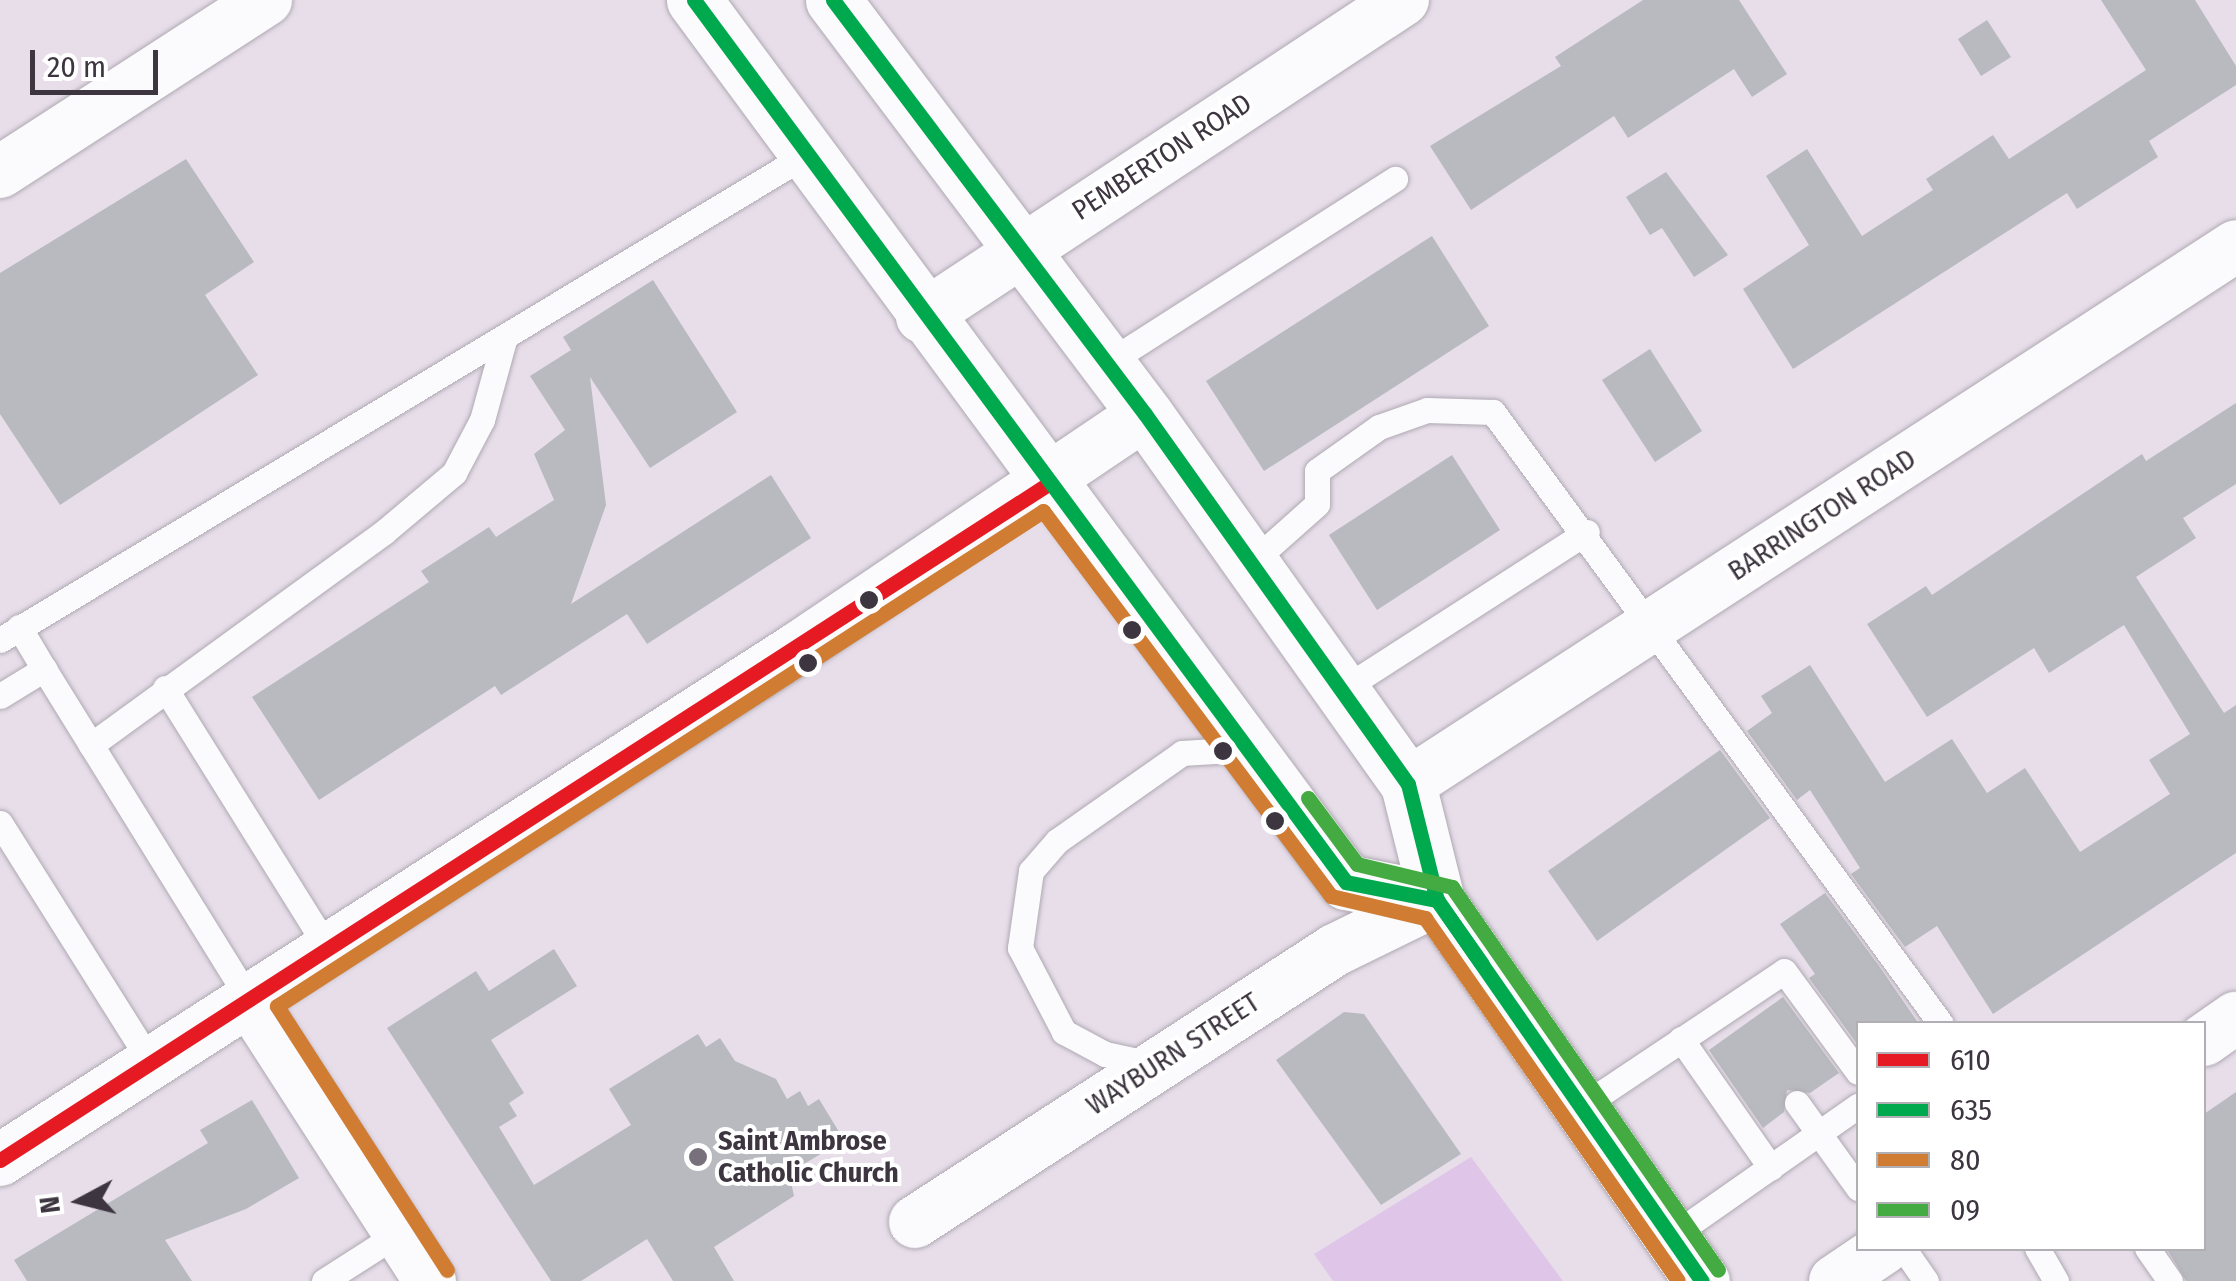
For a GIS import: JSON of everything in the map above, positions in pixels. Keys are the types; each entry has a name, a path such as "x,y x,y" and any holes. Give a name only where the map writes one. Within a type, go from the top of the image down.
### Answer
{"main road":[{"path":"694,0 922,317 1346,882 1437,900"},
{"path":"833,0 1108,363 1408,784 1437,900 1702,1281"}],"street":[{"path":"0,172 266,0"},
{"name":"PEMBERTON ROAD","path":"922,317 1402,0"},
{"name":"BARRINGTON ROAD","path":"1408,784 2236,246"},
{"path":"0,1160 1048,484 1145,414"},
{"name":"WAYBURN STREET","path":"916,1222 1335,950 1437,900"},
{"path":"250,1000 430,1281"},
{"path":"2206,1039 2236,1018"},
{"path":"1835,1281 1880,1251"}],"lane":[{"path":"250,1000 44,669 10,634 806,155"},
{"path":"1108,363 1394,179"},
{"path":"91,744 384,532 454,472 482,420 504,340"},
{"path":"1252,562 1317,504 1317,471 1379,427 1426,410 1493,412 1587,532 1939,1021"},
{"path":"1344,690 1587,532"},
{"path":"0,696 44,669"},
{"path":"166,688 328,949"},
{"path":"1156,1065 1105,1054 1064,1032 1020,948 1031,871 1058,841 1182,753 1247,750"},
{"path":"0,823 150,1061"},
{"path":"1582,1107 1681,1039 1734,1018 1784,971 1856,1069"},
{"path":"1681,1039 1771,1168"},
{"path":"1797,1103 1856,1185"},
{"path":"1672,1236 1856,1107"},
{"path":"324,1281 399,1233"},
{"path":"1904,1251 1926,1281"},
{"path":"2149,1251 2170,1281"}],"shaded area":[{"path":"1471,1157 1563,1281 1333,1281 1314,1254"}],"building":[{"path":"1643,0 1739,0 1787,74 1752,97 1734,69 1628,138 1614,116 1471,210 1430,146 1561,66 1555,57"},
{"path":"2101,0 2195,0 2236,66 2236,85 2149,141 2158,157 2077,209 2067,193 1793,369 1743,289 1809,245 1766,176 1807,149 1862,236 1933,190 1926,179 1993,135 2009,159 2146,70"},
{"path":"1987,20 2011,57 1981,76 1958,39"},
{"path":"186,159 254,262 205,295 258,375 60,505 0,414 0,273"},
{"path":"1666,172 1728,255 1694,277 1662,228 1650,235 1626,197"},
{"path":"1432,236 1489,326 1264,471 1206,381"},
{"path":"653,280 737,412 650,468 590,377 606,505 571,604 771,475 811,538 647,644 627,614 501,695 495,686 319,800 252,697 429,582 421,571 489,527 496,537 554,500 534,454 565,430 530,376 571,350 563,337"},
{"path":"1650,349 1702,431 1655,462 1602,380"},
{"path":"2236,403 2236,484 2183,518 2196,538 2136,577 2224,713 2236,705 2236,853 1993,1014 1937,926 1905,947 1851,874 1860,868 1810,790 1797,800 1747,731 1772,713 1761,696 1810,665 1885,782 1952,739 1987,793 2025,768 2080,852 2170,794 2149,760 2190,734 2124,625 2049,673 2034,648 1927,717 1867,624 1926,586 1932,595 2142,454 2146,461"},
{"path":"1452,455 1500,530 1377,610 1329,535"},
{"path":"1720,750 1770,818 1597,941 1548,871"},
{"path":"1825,893 1917,1021 1856,1021 1856,1042 1809,978 1815,974 1780,924"},
{"name":"Saint Ambrose Catholic Church","path":"554,949 577,986 491,1040 524,1093 509,1103 517,1116 499,1127 534,1185 631,1125 609,1089 698,1034 706,1047 720,1038 735,1061 776,1079 787,1099 800,1091 808,1106 819,1099 844,1140 789,1173 794,1196 714,1247 734,1281 673,1281 647,1239 581,1281 551,1281 387,1028 476,971 489,991"},
{"path":"1783,997 1839,1073 1810,1093 1787,1090 1784,1112 1763,1128 1709,1050"},
{"path":"1344,1012 1364,1014 1461,1154 1381,1205 1276,1060"},
{"path":"2236,1092 2236,1281 2186,1281 2168,1251 2206,1251 2206,1113"},
{"path":"252,1100 299,1178 246,1209 165,1240 192,1281 27,1281 14,1260 208,1143 200,1130"}],"transit line":[{"name":"635","path":"694,0 1346,882 1437,900 1702,1281"},
{"name":"635","path":"833,0 1145,414 1408,784 1437,900 1482,964"},
{"name":"610","path":"0,1160 1048,484"},
{"name":"80","path":"447,1270 277,1006 1043,511 1331,896 1425,918 1678,1281"},
{"name":"09","path":"1308,798 1357,864 1452,887 1718,1270"}],"place":[{"name":"Saint Ambrose Catholic Church","path":"698,1157"}]}
